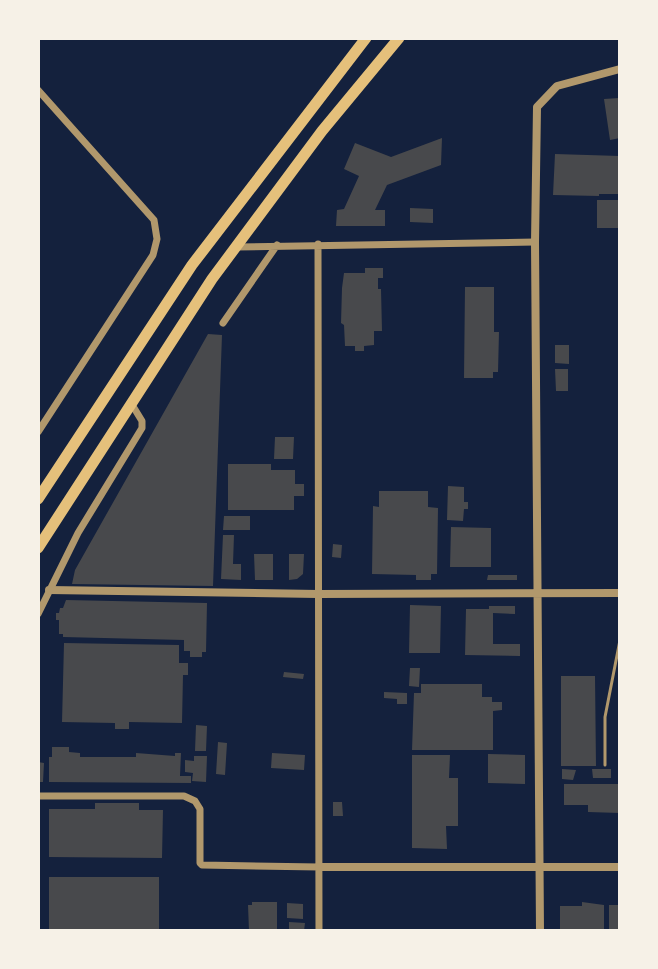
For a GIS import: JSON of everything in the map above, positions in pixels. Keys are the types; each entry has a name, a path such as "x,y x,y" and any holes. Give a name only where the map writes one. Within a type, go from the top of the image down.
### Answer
{"highway":[{"path":"38,499 192,265 366,38"},
{"path":"38,548 130,402 236,247 322,131 399,38"}],"street":[{"path":"540,931 535,242 537,107 557,86 620,69"},
{"path":"38,90 154,220 157,239 153,255 38,432"},
{"path":"236,247 535,242"},
{"path":"318,244 319,931"},
{"path":"223,323 277,245"},
{"path":"38,614 78,533 142,428 142,421 130,402"},
{"path":"49,590 318,594 620,593"},
{"path":"38,796 184,796 195,801 200,809 202,865 620,867"}],"lane":[{"path":"605,765 605,717 620,640"}],"building":[{"path":"619,98 620,138 610,140 604,99"},
{"path":"442,138 441,165 387,185 375,210 385,210 385,226 336,226 337,210 344,209 359,176 344,169 355,143 391,157"},
{"path":"555,154 620,156 620,194 553,195"},
{"path":"597,200 620,200 620,228 597,228"},
{"path":"410,208 433,209 433,223 410,222"},
{"path":"365,268 383,268 383,278 378,278 382,331 374,331 374,345 364,346 364,351 355,351 355,346 345,346 344,325 341,323 342,288 344,273 365,273"},
{"path":"465,287 494,287 494,332 499,332 498,372 493,372 493,378 464,378"},
{"path":"208,334 222,335 213,586 72,584 75,570"},
{"path":"555,345 569,345 569,364 555,363"},
{"path":"555,369 568,369 568,391 556,391"},
{"path":"275,437 294,437 293,459 274,459"},
{"path":"228,464 271,464 271,470 295,470 295,484 304,484 304,496 294,496 294,510 228,510"},
{"path":"448,486 464,487 464,502 468,502 468,509 464,509 463,521 447,520"},
{"path":"379,491 428,491 428,507 438,508 437,574 431,574 431,580 416,580 416,575 372,574 373,506 379,507"},
{"path":"224,516 250,516 250,530 223,530"},
{"path":"451,527 491,528 491,567 450,567"},
{"path":"223,535 234,535 233,564 241,564 241,580 221,579"},
{"path":"333,544 342,545 341,558 332,557"},
{"path":"254,554 273,554 273,580 255,580"},
{"path":"289,554 304,554 303,574 297,579 289,580"},
{"path":"488,575 517,575 517,580 487,580"},
{"path":"66,600 207,603 206,652 202,652 202,657 190,657 190,651 184,651 184,640 63,637 59,634 56,613 63,608"},
{"path":"410,605 441,606 440,653 409,653"},
{"path":"489,606 515,606 515,614 493,613 493,644 520,644 520,656 465,655 466,609 489,609"},
{"path":"64,643 179,645 179,663 188,663 188,675 183,675 182,723 129,722 129,729 115,729 115,723 62,722"},
{"path":"410,668 420,668 419,687 409,686"},
{"path":"284,672 304,674 303,679 283,677"},
{"path":"561,676 595,676 596,766 561,766"},
{"path":"421,684 482,684 482,697 492,697 492,702 502,702 502,710 493,711 493,750 412,750 414,693 421,693"},
{"path":"384,692 407,693 407,704 397,704 397,699 384,698"},
{"path":"196,725 207,726 206,751 195,751"},
{"path":"218,742 227,743 225,775 216,774"},
{"path":"52,747 69,747 69,752 80,753 80,757 136,757 136,753 175,756 175,753 181,753 180,776 191,776 191,783 49,782"},
{"path":"272,753 305,755 304,770 271,768"},
{"path":"488,754 525,755 525,784 488,783"},
{"path":"412,755 450,755 449,778 458,778 458,826 446,826 447,849 412,848"},
{"path":"194,756 207,756 206,782 192,781 193,773 185,772 185,760 194,761"},
{"path":"38,762 44,763 43,782 38,782"},
{"path":"562,769 576,770 573,780 562,779"},
{"path":"592,769 611,769 611,778 593,778"},
{"path":"564,784 620,784 620,813 588,812 588,805 564,805"},
{"path":"333,802 342,802 343,816 333,816"},
{"path":"95,803 139,803 139,810 163,810 162,858 49,857 49,809 95,809"},
{"path":"49,877 159,877 159,931 49,931"},
{"path":"252,902 277,902 277,931 249,931 248,905"},
{"path":"582,902 604,905 604,931 560,931 560,906 582,906"},
{"path":"287,903 303,904 303,919 287,918"},
{"path":"609,905 620,905 620,931 609,931"},
{"path":"289,922 305,923 304,931 289,931"}]}
